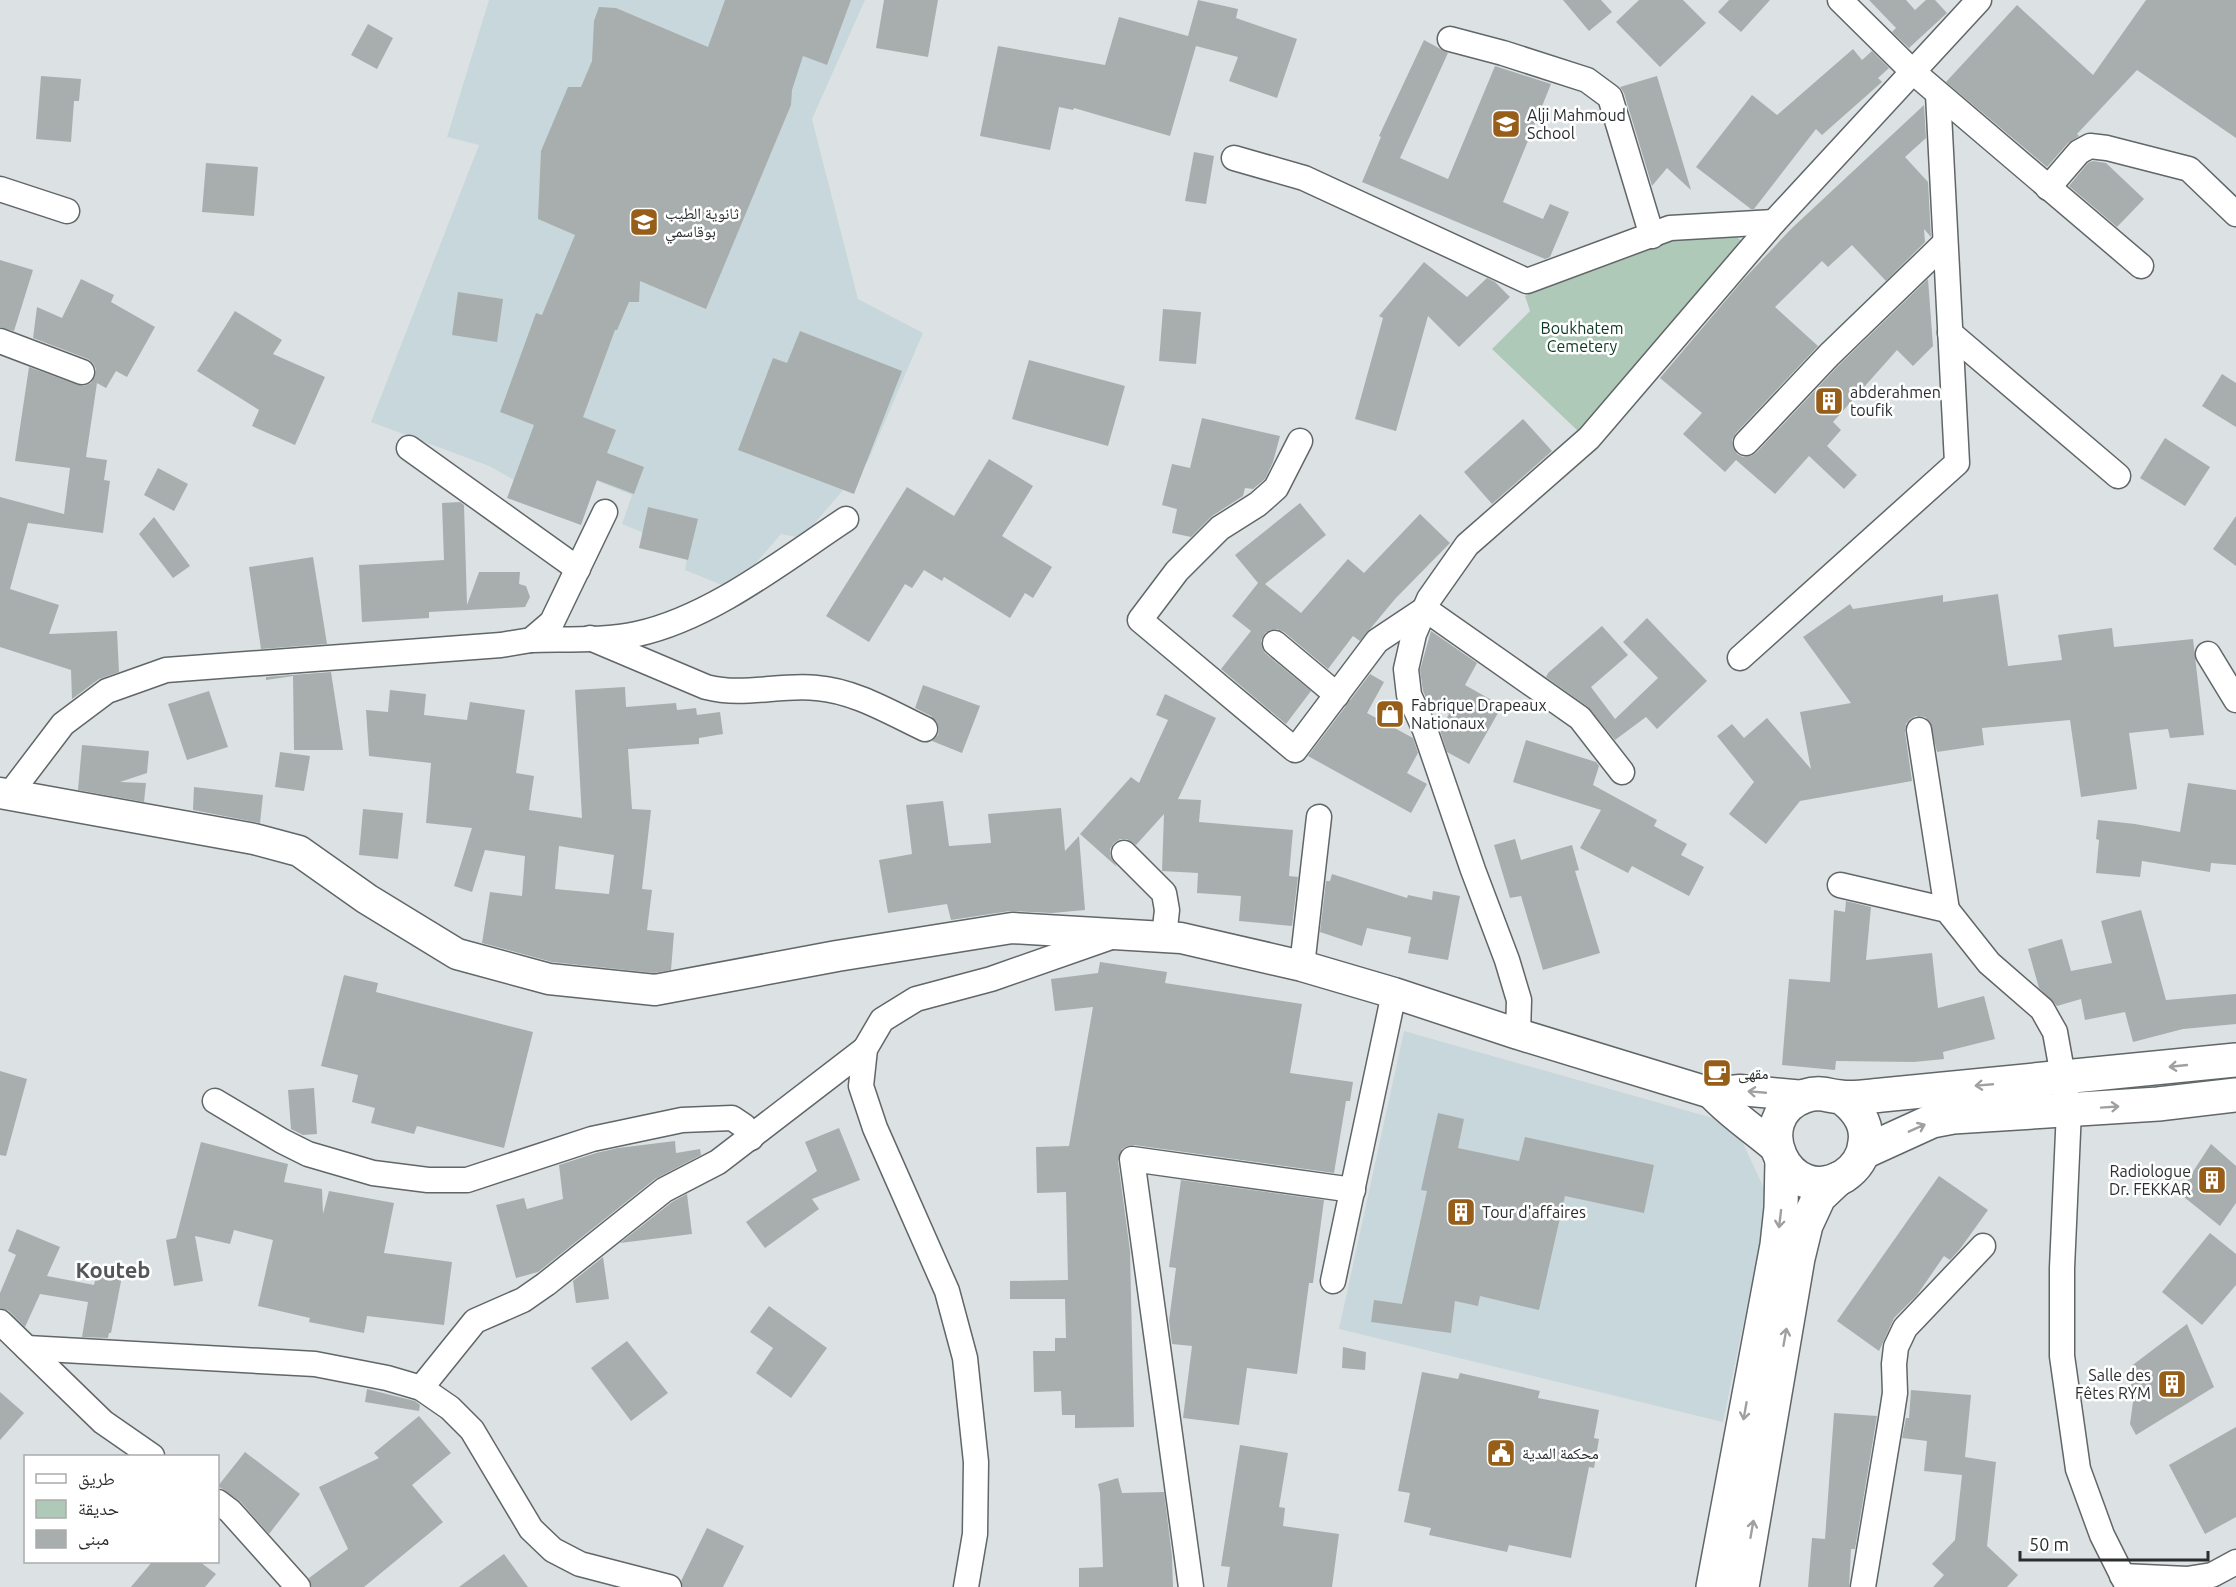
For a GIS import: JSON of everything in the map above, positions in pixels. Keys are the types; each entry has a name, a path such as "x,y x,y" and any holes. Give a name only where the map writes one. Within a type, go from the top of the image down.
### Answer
{"main road":[{"path":"1841,1097 2064,1078 2236,1060"},
{"path":"1713,1587 1777,1245 1781,1208 1776,1136 1778,1123 1793,1102 1804,1096 1829,1093 1841,1097 1860,1115 1866,1139 1864,1152 1854,1168 1819,1197 1806,1225 1798,1258 1742,1587"},
{"path":"1864,1152 1932,1121 1953,1117 2158,1104 2236,1095"},
{"path":"1779,1155 1790,1171 1800,1178 1826,1183 1838,1179"}],"street":[{"path":"1840,0 1938,94 2141,266"},
{"path":"1518,1034 1519,1000 1507,960 1473,870 1425,730 1409,695 1406,669 1414,634 1425,609 1467,545 1589,438 1774,222 1979,0"},
{"path":"1450,39 1587,80 1610,97 1652,236"},
{"path":"1740,658 1957,463 1938,94"},
{"path":"2048,188 2079,152 2090,146 2108,148 2189,169 2236,214"},
{"path":"1234,158 1305,178 1527,281 1671,228 1774,222"},
{"path":"0,189 67,211"},
{"path":"1746,443 1829,355 1945,243"},
{"path":"1950,333 2118,476"},
{"path":"0,341 82,372"},
{"path":"1300,441 1276,488 1258,504 1220,528 1177,571 1140,620 1295,750 1377,641 1425,609"},
{"path":"409,448 578,569"},
{"path":"531,640 552,622 605,512"},
{"path":"846,519 743,588 683,618 637,634 531,640 501,645 166,670 107,691 63,724 4,794 254,839 299,851 367,899 457,954 549,979 656,990 837,956 1012,928 1181,938 1302,966 1711,1093 1740,1090 1804,1096"},
{"path":"1425,609 1580,718 1622,772"},
{"path":"590,638 706,687 726,692 814,687 838,690 925,729"},
{"path":"1275,643 1337,695"},
{"path":"2208,654 2236,700"},
{"path":"1919,730 1947,910 1989,963 2042,1009 2055,1032 2069,1110 2062,1256 2062,1356 2078,1469 2102,1535 2125,1581 2187,1579 2212,1575 2236,1562"},
{"path":"1302,966 1319,817"},
{"path":"1124,853 1164,893 1167,910 1164,937"},
{"path":"1839,885 1947,910"},
{"path":"421,1388 475,1322 523,1300 663,1190 718,1162 751,1138 865,1049 882,1020 916,999 1042,962 1120,934"},
{"path":"1333,1281 1394,993"},
{"path":"865,1049 861,1086 875,1128 947,1291 965,1358 976,1462 975,1534 966,1587"},
{"path":"1711,1093 1721,1104 1758,1132 1779,1155"},
{"path":"215,1101 308,1154 374,1173 428,1180 466,1180 592,1139 682,1120 732,1118 744,1126 751,1138"},
{"path":"1191,1587 1132,1159 1353,1190"},
{"path":"1863,1587 1891,1419 1896,1347 1905,1328 1983,1246"},
{"path":"0,1322 103,1422 151,1455"},
{"path":"27,1348 315,1364 387,1378 421,1388 450,1408 472,1430 531,1529 553,1550 580,1564 666,1586"},
{"path":"219,1503 230,1511 298,1587"}],"shaded area":[{"name":"ثانوية الطيب بوقاسمي","path":"489,0 865,0 812,119 858,299 923,333 868,461 802,538 781,534 744,577 727,587 685,570 688,551 622,524 632,495 597,481 580,517 489,466 371,422 479,145 447,137"},
{"path":"1404,1031 1734,1124 1769,1199 1723,1422 1339,1329"}],"green space":[{"name":"Boukhatem Cemetery","path":"1734,235 1743,242 1579,432 1492,349 1530,311 1525,296 1673,240"}],"building":[{"path":"725,0 851,0 827,65 803,56 792,90 791,105 706,309 640,281 639,302 629,302 615,330 583,417 616,430 607,453 644,467 634,494 597,480 581,525 507,498 534,425 500,412 536,313 542,315 575,235 538,219 541,151 568,87 581,87 592,61 594,21 599,7 616,8 708,47"},
{"path":"884,0 938,0 928,57 876,48"},
{"path":"1198,0 1238,9 1236,18 1297,39 1277,98 1229,81 1238,57 1196,46 1170,136 1074,108 1073,110 1059,107 1050,150 980,136 998,46 1105,65 1119,17 1188,36"},
{"path":"1563,0 1601,0 1612,12 1589,31"},
{"path":"1639,0 1683,0 1706,23 1660,67 1616,22"},
{"path":"1729,0 1770,0 1741,32 1718,12"},
{"path":"1869,0 1906,0 1915,10 1926,0 1935,0 1947,13 1909,48 1892,32 1896,28"},
{"path":"2146,0 2236,0 2236,138 2137,70 2077,134 2079,136 2068,143 2047,167 1946,82 2017,5 2093,75"},
{"path":"368,24 393,38 377,69 351,55"},
{"path":"1424,40 1448,53 1400,158 1448,179 1495,66 1551,84 1503,202 1543,219 1550,204 1569,212 1550,257 1545,259 1362,182 1381,137 1379,136"},
{"path":"1853,49 1862,60 1872,51 1889,68 1878,78 1882,82 1822,135 1816,129 1754,209 1696,167 1752,95 1777,115"},
{"path":"41,76 81,79 79,101 74,101 71,142 36,139"},
{"path":"1657,76 1691,190 1667,168 1652,186 1624,93 1620,87"},
{"path":"1924,105 1926,138 1905,157 1928,182 1931,237 1924,229 1925,242 1886,281 1852,245 1828,267 1822,261 1775,307 1818,346 1736,433 1732,440 1733,448 1743,457 1756,453 1839,365 1928,279 1933,346 1913,366 1897,350 1833,422 1841,430 1827,446 1857,475 1844,489 1809,456 1775,494 1736,460 1725,472 1683,434 1702,413 1660,378 1743,280 1791,229"},
{"path":"1194,152 1214,156 1206,204 1185,201"},
{"path":"2093,161 2106,163 2144,199 2117,227 2069,186 2088,163"},
{"path":"206,163 258,167 254,216 202,212"},
{"path":"0,260 33,270 14,331 0,327"},
{"path":"1424,262 1467,297 1487,278 1495,282 1510,297 1459,347 1428,316 1396,431 1355,419 1383,318 1379,316"},
{"path":"81,279 114,295 111,302 155,327 127,377 116,371 106,388 97,383 86,457 107,460 104,480 110,481 103,533 28,523 10,589 59,605 49,634 117,631 119,672 99,679 72,699 71,670 0,647 0,497 64,514 70,468 15,461 29,367 84,386 91,383 95,376 96,369 88,359 33,338 37,307 62,318"},
{"path":"458,292 503,299 497,342 452,335"},
{"path":"1163,309 1201,312 1196,364 1159,361"},
{"path":"235,311 282,340 273,354 325,377 295,445 252,426 259,410 197,371"},
{"path":"800,331 902,371 854,494 738,450 773,358 787,363"},
{"path":"1029,360 1125,386 1108,446 1012,419"},
{"path":"2222,374 2236,383 2236,427 2202,406"},
{"path":"1202,418 1280,436 1273,462 1265,479 1253,489 1245,488 1243,496 1212,516 1191,537 1172,533 1177,509 1162,505 1172,464 1190,468"},
{"path":"1523,419 1552,451 1492,504 1464,472"},
{"path":"2165,438 2210,467 2185,506 2140,478"},
{"path":"989,459 1033,486 1002,536 1052,567 1033,598 1025,593 1010,618 944,577 942,581 924,570 912,588 905,584 869,642 826,616 907,487 954,516"},
{"path":"158,468 188,484 174,511 144,495"},
{"path":"460,502 464,505 467,605 479,572 520,572 519,584 526,586 530,597 525,607 429,612 429,618 362,622 359,565 444,560 442,503"},
{"path":"1300,503 1326,535 1265,584 1301,613 1348,559 1364,573 1420,514 1450,543 1395,599 1360,641 1353,636 1328,669 1284,632 1277,629 1265,633 1261,641 1265,653 1311,691 1286,724 1221,669 1251,631 1232,616 1258,583 1235,555"},
{"path":"648,507 698,519 688,560 639,548"},
{"path":"2236,516 2236,566 2213,549"},
{"path":"154,517 190,566 173,578 139,534"},
{"path":"313,557 327,644 261,649 249,567"},
{"path":"1998,594 2008,666 2062,660 2058,635 2112,628 2114,647 2193,639 2204,735 2170,738 2168,729 2129,733 2137,789 2081,797 2070,720 1982,728 1984,745 1937,752 1930,722 1925,717 1916,716 1906,724 1905,732 1912,781 1800,801 1766,844 1729,814 1754,782 1717,736 1732,724 1744,738 1767,718 1811,769 1800,712 1851,703 1803,637 1850,604 1853,609 1943,595 1943,602"},
{"path":"1647,618 1707,681 1657,729 1646,717 1615,740 1588,707 1546,677 1602,626 1628,655 1591,687 1615,719 1658,678 1623,642"},
{"path":"1431,631 1477,663 1465,685 1502,706 1469,764 1447,752 1440,730 1449,714 1428,702 1423,691 1420,670"},
{"path":"331,672 343,750 294,750 293,676 266,680 266,677"},
{"path":"1370,674 1384,682 1367,713 1413,738 1418,753 1407,773 1427,784 1411,813 1308,756"},
{"path":"923,685 980,706 962,753 932,741 938,735 937,722 931,716 915,708"},
{"path":"625,687 626,707 676,703 677,710 696,708 697,715 720,712 723,734 699,738 699,744 628,749 632,809 651,810 642,889 652,890 647,930 674,933 671,970 654,973 552,962 482,943 490,892 522,896 525,856 485,850 472,892 454,886 472,828 426,823 431,763 369,756 366,710 388,712 390,690 426,694 424,715 467,720 470,702 525,710 516,773 534,776 529,810 582,818 575,690","holes":["559,846 614,855 609,894 555,889"]},
{"path":"209,691 228,747 187,760 168,704"},
{"path":"1165,694 1216,718 1178,799 1201,800 1199,822 1293,830 1289,876 1298,877 1292,926 1239,921 1241,896 1197,893 1198,873 1162,871 1164,814 1136,845 1127,839 1120,839 1114,843 1110,849 1110,856 1117,867 1080,834 1131,777 1139,783 1168,720 1156,715"},
{"path":"1526,740 1596,762 1599,766 1593,785 1657,820 1654,826 1687,844 1681,855 1704,867 1689,896 1632,866 1628,873 1580,848 1601,810 1513,782"},
{"path":"82,745 149,751 147,773 120,782 146,783 144,802 78,790"},
{"path":"280,752 310,756 304,791 275,787"},
{"path":"2188,783 2236,790 2236,865 2211,863 2210,872 2142,861 2140,877 2096,873 2098,820 2180,832"},
{"path":"194,787 263,795 260,823 193,810"},
{"path":"943,801 949,846 991,843 988,814 1061,808 1065,851 1079,836 1085,910 1052,913 1010,911 951,920 947,904 888,913 879,860 912,854 906,805"},
{"path":"363,809 403,813 398,859 359,855"},
{"path":"1515,839 1521,860 1572,845 1579,870 1575,871 1600,953 1543,970 1521,896 1510,898 1494,845"},
{"path":"1332,874 1407,898 1408,895 1432,900 1433,891 1460,896 1448,960 1408,953 1411,937 1367,928 1362,946 1320,932 1326,881 1330,881"},
{"path":"1846,901 1871,907 1866,960 1932,953 1938,1008 1984,996 1995,1039 1943,1052 1944,1059 1914,1062 1836,1061 1835,1070 1782,1065 1789,979 1830,982 1834,910 1845,912"},
{"path":"2141,910 2166,1000 2236,994 2236,1024 2183,1029 2133,1042 2125,1012 2085,1020 2081,999 2057,1006 2039,988 2028,949 2062,939 2071,971 2112,963 2101,921"},
{"path":"1100,962 1167,972 1165,983 1302,1004 1290,1073 1353,1082 1350,1101 1346,1101 1334,1173 1134,1145 1122,1149 1118,1161 1130,1251 1134,1427 1075,1428 1075,1415 1062,1415 1061,1391 1034,1392 1033,1351 1055,1351 1055,1338 1066,1338 1065,1299 1010,1299 1010,1281 1068,1280 1066,1192 1037,1193 1036,1147 1069,1146 1093,1007 1055,1011 1051,979 1098,973"},
{"path":"344,975 378,983 376,992 533,1032 504,1148 417,1126 414,1134 371,1123 375,1108 352,1102 358,1075 321,1066"},
{"path":"0,1071 27,1079 6,1156 0,1155"},
{"path":"314,1088 317,1134 303,1135 291,1129 288,1090"},
{"name":"Tour d'affaires","path":"1438,1113 1464,1119 1458,1148 1519,1161 1525,1137 1654,1165 1644,1213 1565,1196 1539,1310 1480,1296 1478,1306 1455,1301 1451,1333 1371,1322 1374,1300 1402,1304 1427,1191 1421,1190"},
{"path":"839,1128 860,1180 812,1199 819,1209 765,1248 746,1222 817,1171 805,1142"},
{"path":"675,1141 676,1153 700,1149 701,1155 655,1179 538,1272 516,1278 496,1205 524,1198 527,1209 563,1199 559,1165 618,1148"},
{"path":"201,1142 288,1164 284,1182 322,1189 323,1214 329,1191 394,1203 384,1253 452,1262 444,1325 367,1316 364,1333 309,1322 310,1318 258,1306 273,1240 234,1230 230,1244 195,1236 203,1281 174,1286 166,1240 176,1238"},
{"name":"Radiologue Dr. FEKKAR","path":"2211,1144 2236,1166 2236,1203 2220,1226 2179,1193"},
{"path":"1939,1176 1988,1210 1960,1249 1950,1260 1944,1256 1917,1295 1894,1318 1879,1351 1837,1321"},
{"path":"1181,1180 1324,1200 1313,1283 1309,1283 1297,1374 1247,1368 1239,1425 1183,1418 1192,1346 1172,1344 1169,1321 1176,1268 1169,1267"},
{"path":"687,1194 692,1234 620,1243 672,1202"},
{"path":"17,1229 60,1247 47,1276 94,1285 97,1271 122,1276 111,1333 108,1338 82,1337 88,1302 40,1294 25,1327 9,1311 0,1308 0,1293 16,1255 8,1251"},
{"path":"2210,1233 2236,1254 2236,1285 2202,1325 2162,1292"},
{"path":"603,1257 609,1299 576,1303 573,1281"},
{"path":"769,1306 827,1348 791,1398 756,1373 773,1348 750,1332"},
{"name":"Salle des Fêtes RYM","path":"2187,1324 2214,1387 2136,1435 2130,1424 2133,1402 2127,1388 2135,1381 2130,1367"},
{"path":"627,1341 668,1393 631,1421 591,1368"},
{"path":"1343,1347 1366,1352 1365,1370 1342,1368"},
{"name":"محكمة المدية","path":"1422,1372 1458,1379 1460,1373 1540,1391 1538,1398 1599,1410 1594,1438 1599,1439 1594,1468 1589,1467 1571,1558 1509,1545 1507,1552 1429,1535 1431,1528 1404,1522 1410,1493 1398,1491"},
{"path":"367,1389 415,1401 420,1405 419,1411 365,1402"},
{"path":"1911,1390 1971,1395 1965,1457 1996,1462 1987,1546 2018,1575 2007,1587 1933,1587 1944,1575 1932,1564 1955,1540 1962,1475 1924,1471 1927,1441 1902,1438 1906,1418 1909,1418"},
{"path":"0,1392 24,1413 0,1440"},
{"path":"1834,1413 1877,1416 1855,1549 1851,1549 1849,1587 1808,1587 1812,1538 1825,1539"},
{"path":"419,1416 451,1453 412,1485 443,1522 364,1587 312,1587 309,1578 348,1549 319,1487 379,1458 374,1453"},
{"path":"2236,1427 2236,1517 2205,1534 2169,1465"},
{"path":"1240,1445 1288,1453 1279,1507 1285,1508 1283,1526 1339,1534 1332,1587 1227,1587 1230,1567 1221,1566"},
{"path":"245,1452 300,1494 269,1534 240,1501 219,1485"},
{"path":"1118,1478 1122,1493 1164,1492 1172,1556 1173,1587 1079,1587 1079,1568 1103,1567 1098,1484"},
{"path":"707,1528 744,1546 723,1587 683,1587 681,1581"},
{"path":"504,1554 528,1587 459,1587"},
{"path":"151,1563 201,1563 216,1574 205,1587 131,1587"}],"place":[{"name":"Alji Mahmoud School","path":"1506,124"},
{"name":"ثانوية الطيب بوقاسمي","path":"644,222"},
{"name":"abderahmen toufik","path":"1829,401"},
{"name":"Fabrique Drapeaux Nationaux","path":"1390,714"},
{"name":"مقهى","path":"1717,1073"},
{"name":"Radiologue Dr. FEKKAR","path":"2212,1180"},
{"name":"Tour d'affaires","path":"1461,1212"},
{"name":"Salle des Fêtes RYM","path":"2172,1384"},
{"name":"محكمة المدية","path":"1501,1453"}],"district":[{"name":"Kouteb","path":"113,1269"}]}
